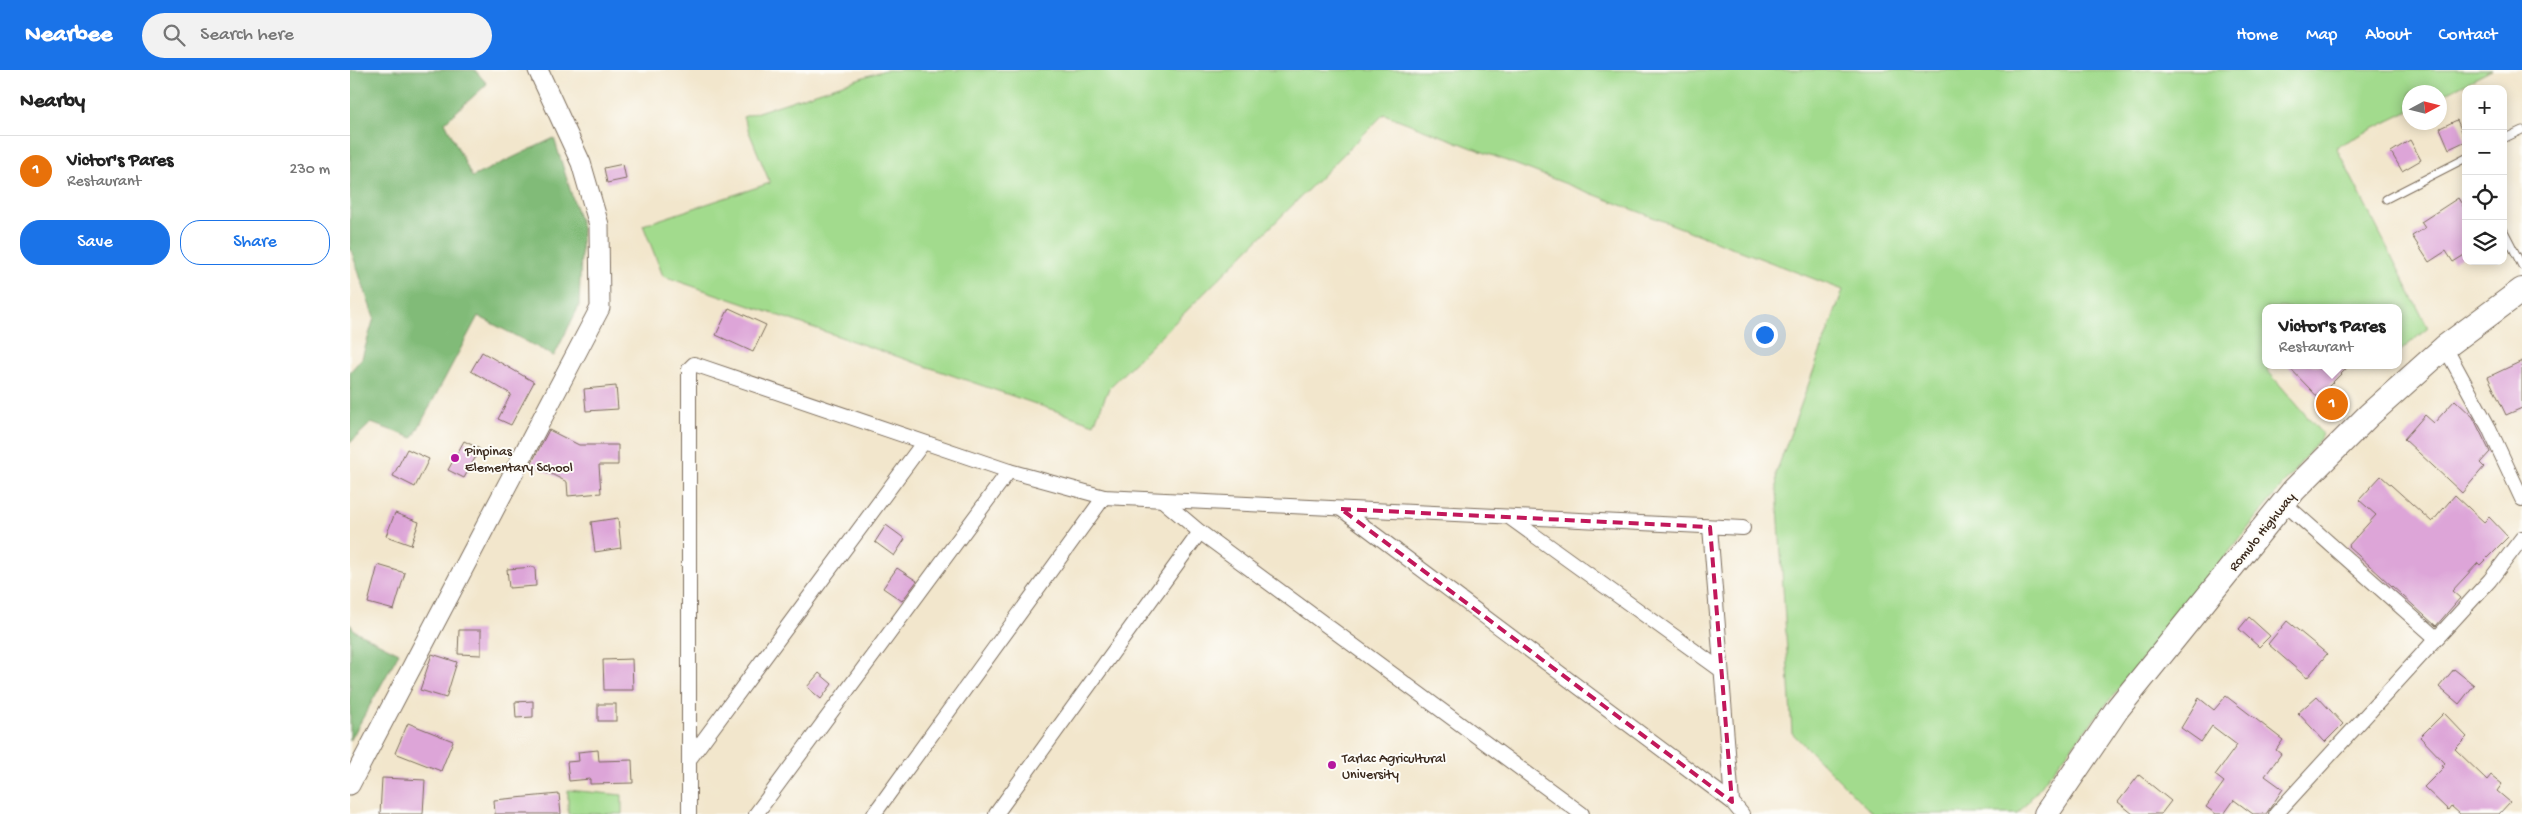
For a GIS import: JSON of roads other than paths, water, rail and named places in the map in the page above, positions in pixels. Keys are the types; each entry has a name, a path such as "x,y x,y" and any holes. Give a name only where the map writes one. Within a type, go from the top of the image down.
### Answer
{"highway":[{"name":"Romulo Highway","path":"2046,814 2118,708 2284,503 2334,448 2445,347 2522,290"}],"street":[{"path":"350,785 600,308 599,225 581,163 538,70"},
{"path":"2445,347 2521,494"},
{"path":"689,814 691,757 689,369 694,364 1009,472 1104,497 1743,528"},
{"path":"691,757 923,443"},
{"path":"756,814 1009,472"},
{"path":"874,814 1104,497"},
{"path":"1162,500 1200,532 1582,814"},
{"path":"2284,503 2436,638"},
{"path":"1342,509 1732,802 1742,814"},
{"path":"1508,517 1721,670"},
{"path":"1710,527 1732,802"},
{"path":"996,814 1200,532"},
{"path":"2276,814 2490,580 2522,538"}],"lane":[{"path":"2507,137 2522,130"},
{"path":"2386,199 2462,160"},
{"path":"2507,237 2522,266"}],"place":[{"name":"Victor's Pares","path":"2332,404"},
{"name":"Pinpinas Elementary School","path":"455,458"},
{"name":"Tarlac Agricultural University","path":"1332,765"}]}
